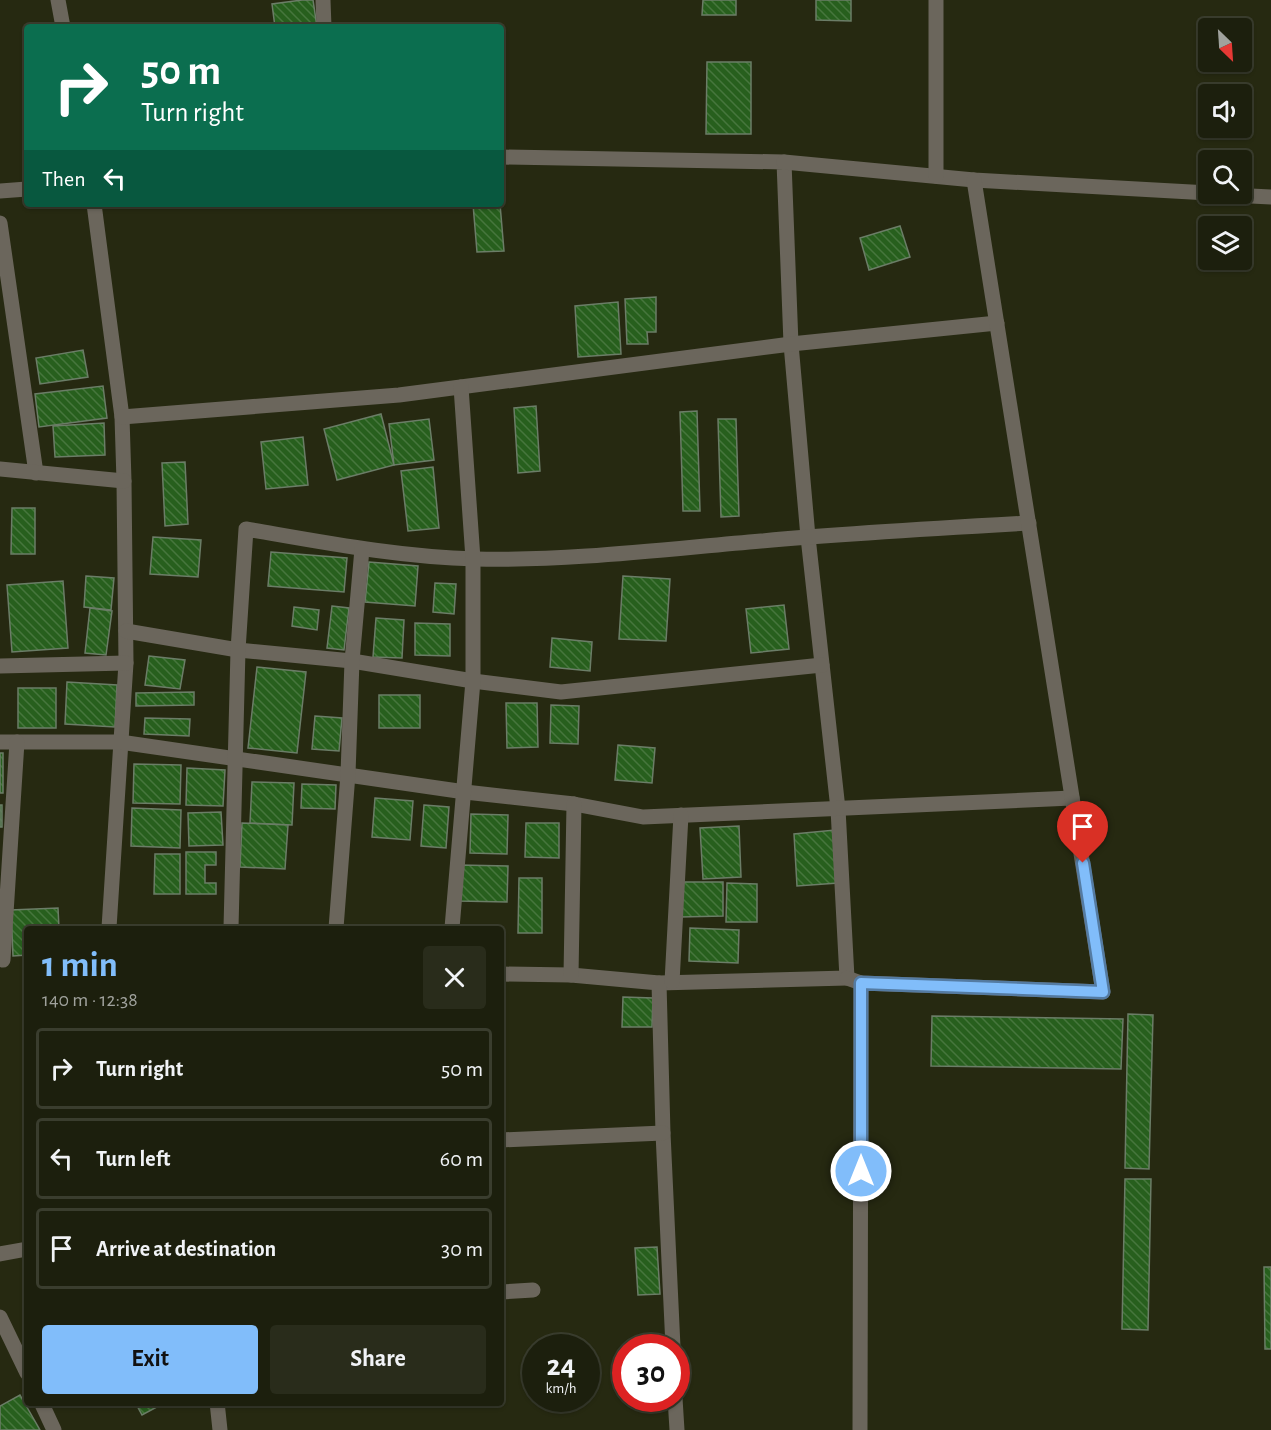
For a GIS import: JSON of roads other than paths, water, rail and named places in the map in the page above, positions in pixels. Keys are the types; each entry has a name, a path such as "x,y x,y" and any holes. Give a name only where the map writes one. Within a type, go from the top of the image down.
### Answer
{"street":[{"path":"58,0 62,24"},
{"path":"323,0 324,24"},
{"path":"936,0 936,176"},
{"path":"504,156 784,162 974,180 1198,192"},
{"path":"784,162 791,344 808,537 838,809 854,981 860,1430"},
{"path":"504,974 571,975 666,982 854,981 1103,992 974,180"},
{"path":"0,191 24,189"},
{"path":"1252,196 1271,197"},
{"path":"94,207 122,417 124,481 126,663 109,926"},
{"path":"0,223 36,472"},
{"path":"122,417 399,395 791,344 997,323"},
{"path":"452,926 473,681 473,559 461,387"},
{"path":"0,469 124,481"},
{"path":"231,926 238,650 246,529 362,549 473,559 547,560 808,537 1029,523"},
{"path":"336,926 348,774 352,661 362,549"},
{"path":"126,632 238,650 352,661 473,681 561,692 822,666"},
{"path":"0,666 126,663"},
{"path":"0,742 120,742 465,792 574,804 643,817 1072,798"},
{"path":"3,960 17,742"},
{"path":"571,975 574,804"},
{"path":"672,1334 663,1133 666,982 681,815"},
{"path":"504,1140 663,1133"},
{"path":"0,1254 24,1250"},
{"path":"504,1292 533,1290"},
{"path":"0,1317 24,1367"},
{"path":"43,1406 54,1430"},
{"path":"218,1406 220,1430"},
{"path":"676,1412 677,1430"}]}
